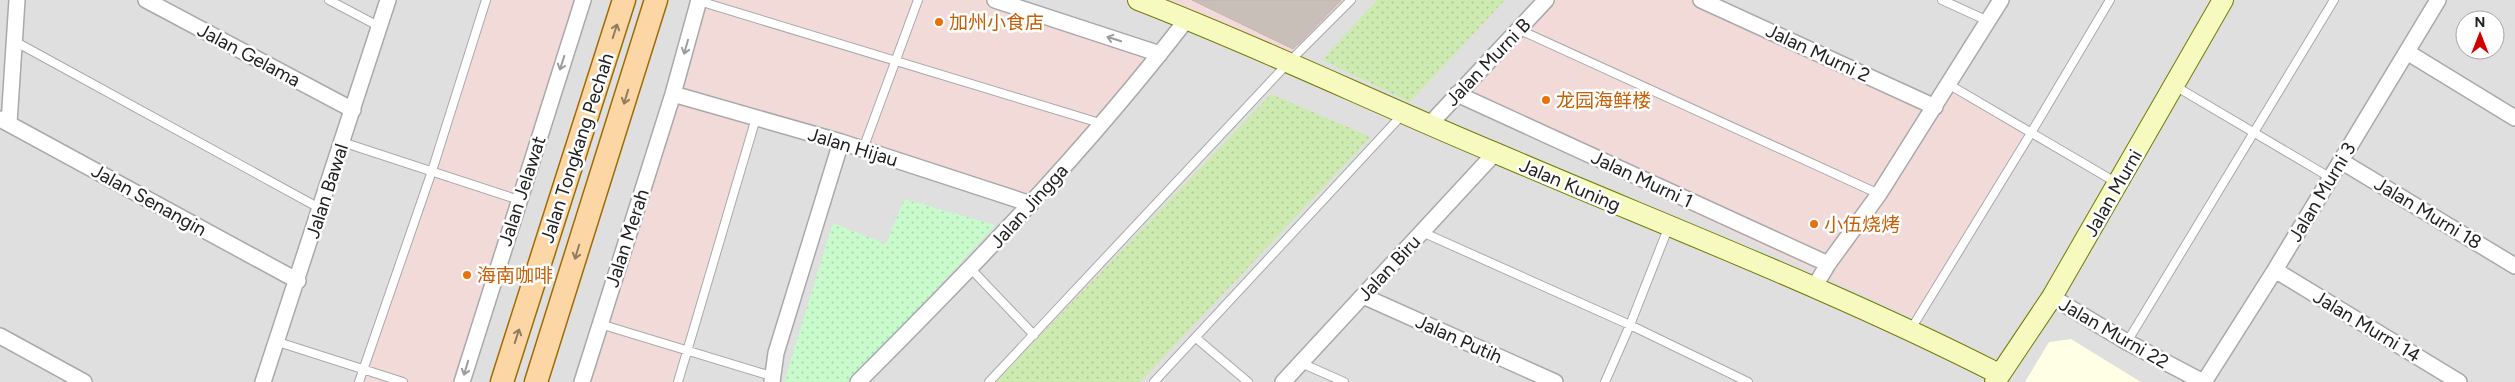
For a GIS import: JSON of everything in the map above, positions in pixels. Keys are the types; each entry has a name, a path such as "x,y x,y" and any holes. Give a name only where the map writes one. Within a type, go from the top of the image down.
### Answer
{"main road":[{"name":"Jalan Tongkang Pechah","path":"502,382 624,0"},
{"name":"Jalan Tongkang Pechah","path":"536,382 656,0"}],"street":[{"path":"4,121 16,42 17,0"},
{"name":"Jalan Gelama","path":"146,0 353,110"},
{"name":"Jalan Bawal","path":"263,382 298,281 388,0"},
{"name":"Jalan Jelawat","path":"462,382 582,0"},
{"path":"995,0 1160,54"},
{"name":"Jalan Kuning","path":"1138,0 1187,19 1495,153 1815,286 1911,329 1997,378"},
{"name":"Jalan Murni B","path":"1430,124 1520,30 1546,0"},
{"name":"Jalan Murni 2","path":"1700,0 1934,107"},
{"path":"1815,286 1828,264 1879,194 2001,0"},
{"name":"Jalan Murni","path":"1997,378 2052,297 2224,0"},
{"name":"Jalan Murni 3","path":"2203,382 2275,270 2438,0"},
{"name":"Jalan Merah","path":"582,382 673,94 699,1"},
{"name":"Jalan Jingga","path":"858,382 971,270 1031,204 1103,124 1187,19"},
{"path":"2407,52 2515,118"},
{"name":"Jalan Hijau","path":"673,94 841,142 1031,204"},
{"name":"Jalan Murni 1","path":"1457,94 1828,264"},
{"name":"Jalan Senangin","path":"4,121 298,281"},
{"path":"771,379 841,142"},
{"name":"Jalan Biru","path":"1283,382 1495,153"},
{"name":"Jalan Murni 18","path":"2341,161 2515,266"},
{"name":"Jalan Murni 14","path":"2275,270 2460,382"},
{"name":"Jalan Putih","path":"1363,296 1555,382"},
{"name":"Jalan Murni 22","path":"2052,297 2128,342 2203,382"},
{"path":"0,336 84,382"}],"lane":[{"path":"329,0 380,27"},
{"path":"359,382 432,171 486,0"},
{"path":"863,149 918,0"},
{"path":"989,382 1288,63 1351,0"},
{"path":"1942,0 1988,21"},
{"path":"1911,329 2032,133 2110,0"},
{"path":"2128,342 2334,0"},
{"path":"699,1 1103,124"},
{"path":"1520,30 1879,194"},
{"path":"16,42 321,209"},
{"path":"1948,84 2118,184"},
{"path":"2175,86 2331,178"},
{"path":"1154,382 1404,114"},
{"path":"678,382 756,118"},
{"path":"342,142 519,200"},
{"path":"1605,382 1669,226"},
{"path":"1422,232 1630,325 1748,382"},
{"path":"971,270 1034,335"},
{"path":"600,324 771,379"},
{"path":"1196,338 1248,382"},
{"path":"278,342 403,382"},
{"path":"1301,363 1344,382"}],"shaded area":[{"path":"0,0 2515,0 2515,382 0,382"},
{"path":"481,0 590,0 469,382 354,382 433,153"},
{"path":"692,0 1016,0 1171,50 1108,130 1034,213 844,151 759,126 683,382 575,382 667,92"},
{"path":"1167,0 1344,0 1291,52"},
{"path":"1536,0 1717,0 1932,97 1945,77 2038,132 1920,321 1444,96"},
{"path":"2071,339 2141,382 2025,382 2049,342"}],"green space":[{"path":"1377,0 1505,0 1410,102 1322,60"},
{"path":"1271,94 1371,137 1140,382 996,382"},
{"path":"904,199 995,225 851,382 784,382 833,223 886,244"}],"building":[{"path":"1192,0 1341,0 1293,49"}],"place":[{"name":"加州小食店","path":"939,22"},
{"name":"龙园海鲜楼","path":"1546,100"},
{"name":"小伍烧烤","path":"1814,224"},
{"name":"海南咖啡","path":"467,275"}]}
